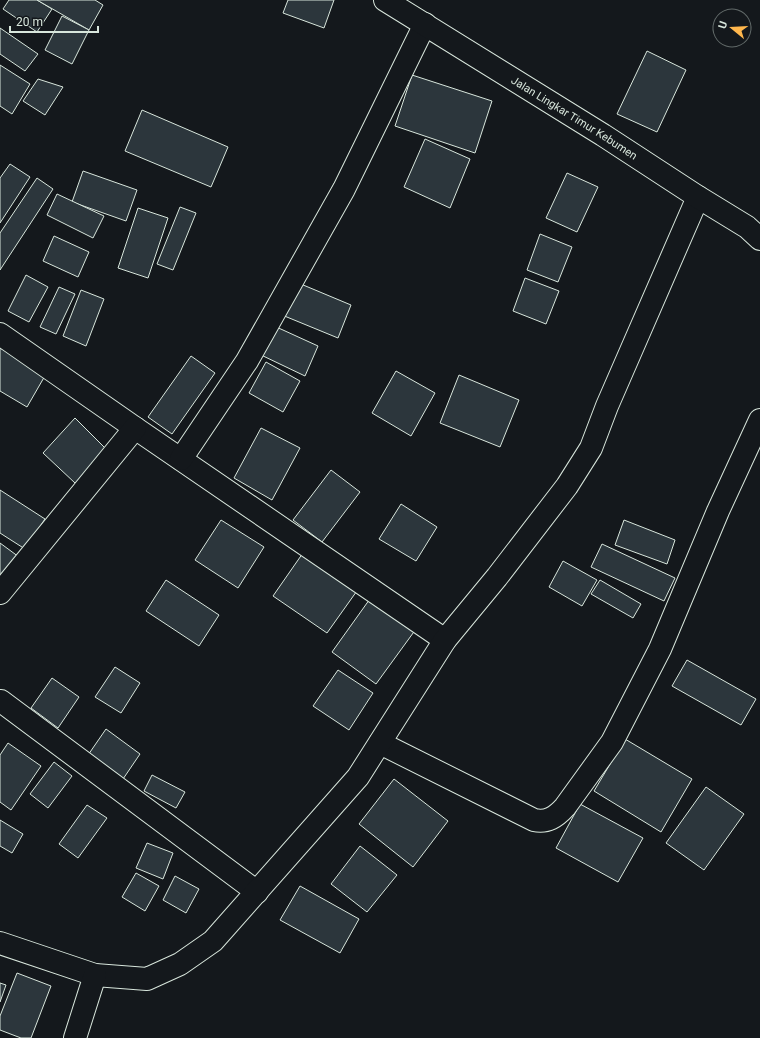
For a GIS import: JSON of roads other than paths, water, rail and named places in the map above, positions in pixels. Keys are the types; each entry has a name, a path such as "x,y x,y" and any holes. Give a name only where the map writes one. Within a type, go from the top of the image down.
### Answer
{"street":[{"name":"Jalan Lingkar Timur Kebumen","path":"385,0 603,135 747,227 760,239"},
{"path":"181,459 247,361 344,189 425,24"},
{"path":"0,943 95,975 147,979 180,964 213,941 358,777 445,640 511,559 566,486 591,448 606,406 698,197"},
{"path":"0,334 445,640"},
{"path":"380,743 534,820 541,822 557,815 565,807 612,742 660,649 718,511 760,420"},
{"path":"0,593 135,428"},
{"path":"0,702 257,892"},
{"path":"75,1038 95,975"}]}
